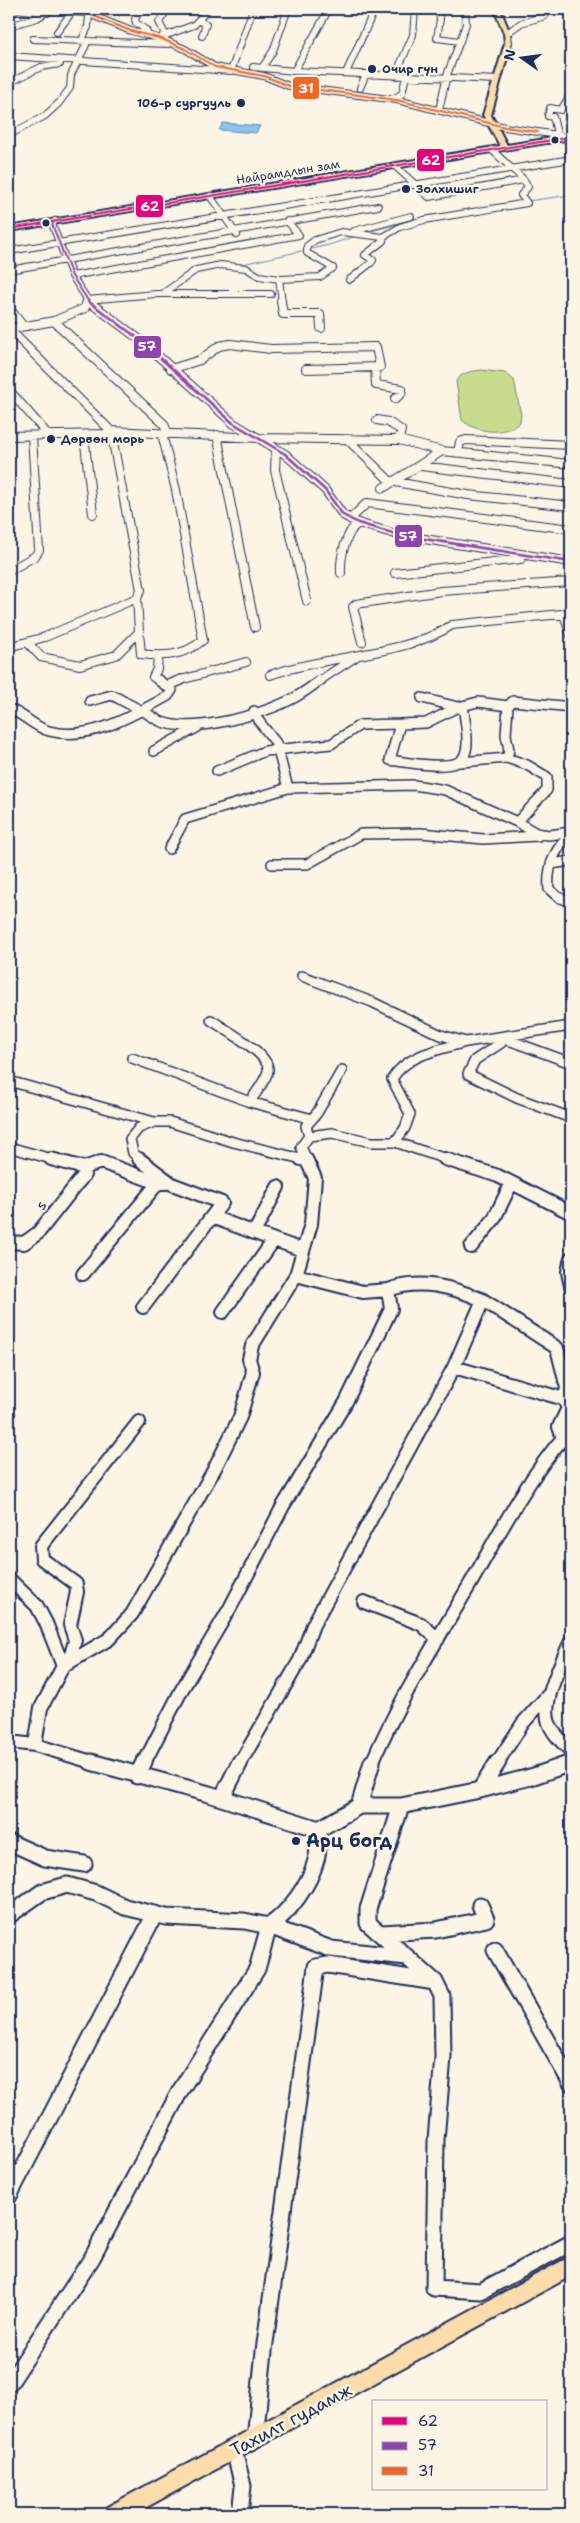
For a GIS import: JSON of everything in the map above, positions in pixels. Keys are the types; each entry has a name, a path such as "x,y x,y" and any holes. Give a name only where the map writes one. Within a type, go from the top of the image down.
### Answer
{"main road":[{"path":"497,9 507,33 508,43 488,108 490,123 504,147"},
{"name":"Найрамдлын зам","path":"9,229 571,137"},
{"name":"Тахилт гудамж","path":"114,2514 256,2439 571,2266"}],"street":[{"path":"16,9 49,11"},
{"path":"141,9 135,19 136,23 146,30 148,35"},
{"path":"163,38 159,22 168,9"},
{"path":"163,38 188,29 199,21 208,9"},
{"path":"231,71 253,9"},
{"path":"262,68 273,51 288,9"},
{"path":"294,71 329,9"},
{"path":"395,76 406,55 414,30 415,9"},
{"path":"438,9 440,19 437,38 460,40"},
{"path":"439,110 447,78 466,24 465,9"},
{"path":"507,33 521,23 545,16 546,12 544,9"},
{"path":"9,26 49,11"},
{"path":"57,32 72,12 89,12 131,31 163,38 170,44"},
{"path":"82,40 88,27 89,12"},
{"path":"346,73 372,15"},
{"path":"199,21 206,24 202,36"},
{"path":"33,39 170,44 185,49 206,63 231,71"},
{"path":"9,135 45,116 59,103 70,88 71,75 86,46 82,40"},
{"path":"9,56 231,71 264,76 289,86 392,99 490,123 529,131 557,133 571,137"},
{"path":"9,64 41,67 79,61"},
{"path":"234,64 294,71 497,80"},
{"path":"9,83 41,67"},
{"path":"324,83 327,72"},
{"path":"360,88 366,74"},
{"path":"392,99 402,94 406,76"},
{"path":"557,133 553,117 548,116 550,108 561,110 567,100"},
{"path":"165,292 196,270 221,265 246,268 248,271 261,277 279,279 322,277 332,268 307,252 307,246 315,240 418,214 512,199 520,195 528,187 524,180 492,150"},
{"path":"9,251 512,168 571,160"},
{"path":"395,166 429,197 524,180"},
{"path":"341,232 382,237 400,227 424,220 527,203 520,195"},
{"path":"210,196 222,216 245,245"},
{"path":"9,270 64,258 378,206"},
{"path":"55,220 52,224 64,258 72,276 87,300 115,319 233,423 285,454 325,490 343,515 354,521 399,535 571,562"},
{"path":"72,276 299,235 287,221"},
{"path":"349,280 371,263 372,260 365,255 383,241 382,237"},
{"path":"279,279 283,314 320,314 321,328"},
{"path":"87,300 117,294 165,292 202,295 270,294"},
{"path":"9,329 54,321 85,308 87,300"},
{"path":"9,308 23,326"},
{"path":"9,329 110,432 141,590 137,598 142,654 158,657 193,650 203,640 164,424 54,321"},
{"path":"171,369 200,360 219,346 230,344 271,349 376,347 380,367 306,369"},
{"path":"375,368 376,385 402,389 401,394 395,399"},
{"path":"9,390 49,436"},
{"path":"377,420 388,422 400,430 398,440"},
{"path":"9,436 84,435 110,432 260,438 398,440 442,451 571,464"},
{"path":"84,435 93,514"},
{"path":"217,435 255,627"},
{"path":"9,571 35,556 40,550 32,436"},
{"path":"347,439 390,481 468,495 571,506"},
{"path":"458,452 460,442 466,440 571,445"},
{"path":"276,449 275,470 307,601"},
{"path":"383,488 390,481 429,463 442,451"},
{"path":"421,466 571,484"},
{"path":"341,573 340,557 349,539 350,529 367,503 425,512 571,529"},
{"path":"395,573 540,558"},
{"path":"362,642 354,614 353,607 356,604 441,591 571,582"},
{"path":"9,647 28,643 137,598"},
{"path":"270,674 304,664 359,655 416,641 447,630 452,625 568,614 571,636"},
{"path":"28,643 41,657 80,665 116,655 139,632"},
{"path":"154,751 178,736 214,723 270,708 293,699 359,655"},
{"path":"9,709 48,731 66,734 121,721 168,696 172,690 153,677 157,669 158,657"},
{"path":"167,686 191,676 219,671 246,662"},
{"path":"447,692 448,704"},
{"path":"90,701 112,695 162,722 182,725 214,723"},
{"path":"422,698 459,707 464,711 467,737 464,758 461,762"},
{"path":"507,758 509,750 506,735 508,706 513,701 571,707"},
{"path":"217,771 265,751 331,744 360,725 420,724 469,703 480,702 508,706"},
{"path":"254,711 278,750 288,788"},
{"path":"400,724 390,760 416,764 449,765 461,762 507,758 527,765 547,777 546,790 517,822"},
{"path":"169,849 185,819 288,788 414,785 445,790 517,822 524,829 545,836"},
{"path":"272,864 307,864 361,834 389,832 421,833 483,839 571,833"},
{"path":"571,833 556,848 551,864 549,889 558,897 571,902"},
{"path":"551,864 571,861"},
{"path":"302,976 372,1002 441,1035 466,1042"},
{"path":"211,1020 266,1061 268,1068 266,1075 250,1102"},
{"path":"395,1142 405,1128 410,1114 403,1099 394,1087 392,1079 399,1067 421,1055 466,1042 503,1038 571,1026"},
{"path":"503,1038 571,1062"},
{"path":"503,1038 501,1043 475,1060 468,1074 517,1098 571,1118"},
{"path":"132,1058 236,1095 250,1102 312,1119"},
{"path":"309,1136 306,1126 342,1070"},
{"path":"9,1080 154,1122 170,1122 233,1142 306,1160"},
{"path":"143,1307 222,1203 172,1184 159,1176 133,1153 130,1139 140,1128 154,1122"},
{"path":"66,1665 109,1639 132,1614 219,1460 240,1417 253,1372 249,1359 252,1346 296,1275 304,1250 314,1203 315,1178 301,1147 309,1136 332,1133 370,1142 395,1142 498,1176 571,1213"},
{"path":"9,1147 84,1168 101,1162 158,1182 172,1184"},
{"name":"s","path":"9,1242 24,1243 38,1233 84,1175 84,1168"},
{"path":"83,1274 158,1182"},
{"path":"471,1247 494,1219 511,1184"},
{"path":"254,1233 278,1187"},
{"path":"212,1217 304,1250"},
{"path":"223,1312 274,1240"},
{"path":"571,1258 568,1265 568,1281 571,1286"},
{"path":"296,1275 363,1292 388,1290 401,1284 440,1287 466,1292 483,1300 557,1348 567,1388 564,1399 568,1408 560,1427 567,1439 550,1453 519,1501 438,1639 380,1744 363,1783 359,1806"},
{"path":"137,1776 181,1691 230,1608 283,1506 346,1402 391,1308 388,1290"},
{"path":"222,1798 252,1739 300,1660 313,1625 433,1402 454,1367 483,1300"},
{"path":"454,1367 519,1386 540,1389 564,1399"},
{"path":"35,1745 41,1708 66,1665 75,1640 70,1625 77,1592 76,1584 42,1559 41,1546 139,1422"},
{"path":"9,1579 13,1588 31,1599 66,1665"},
{"path":"364,1602 421,1624 438,1639"},
{"path":"571,1641 552,1691 547,1718 552,1728 571,1751"},
{"path":"480,1790 523,1724 552,1691"},
{"path":"9,1742 35,1745 137,1776 222,1798 319,1829 359,1806 401,1806 480,1790 534,1776 571,1763"},
{"path":"401,1806 368,1909 368,1923 435,1982 442,1996 443,2057 436,2140 434,2288 480,2291 571,2243"},
{"path":"9,2384 92,2258 180,2091 257,1969 269,1926 281,1918 310,1877 317,1859 319,1829"},
{"path":"9,1842 45,1858 84,1864"},
{"path":"9,1916 42,1892 67,1885 96,1893 125,1907 166,1917 244,1920 269,1926 330,1949 407,1957"},
{"path":"381,1933 436,1930 486,1920 480,1906"},
{"path":"9,2196 154,1914"},
{"path":"494,1950 571,2083"},
{"path":"256,2439 267,2331 312,1984 316,1967 328,1966 435,1982"},
{"path":"234,2450 243,2486 240,2514"}],"green space":[{"path":"482,370 505,373 514,380 521,415 520,422 514,426 499,431 491,431 475,428 462,420 456,381 464,374"}],"water":[{"path":"223,123 260,126 256,133 219,130"}],"waterway":[{"path":"528,201 571,195"},
{"path":"364,233 428,216"},
{"path":"238,265 329,245 356,236"}],"transit line":[{"name":"31","path":"89,9 89,14 123,26 131,31 162,39 185,49 215,67 264,76 289,86 397,100 505,127 538,132"},
{"name":"62","path":"9,229 571,137"},
{"name":"57","path":"55,221 52,224 72,276 87,300 139,339 233,423 285,454 325,490 343,515 358,523 399,535 571,562"}],"place":[{"name":"Очир гүн","path":"372,69"},
{"name":"106-р сургууль","path":"241,103"},
{"name":"Золхишиг","path":"406,189"},
{"name":"Дөрвөн морь","path":"51,439"},
{"name":"Арц богд","path":"296,1841"}]}
